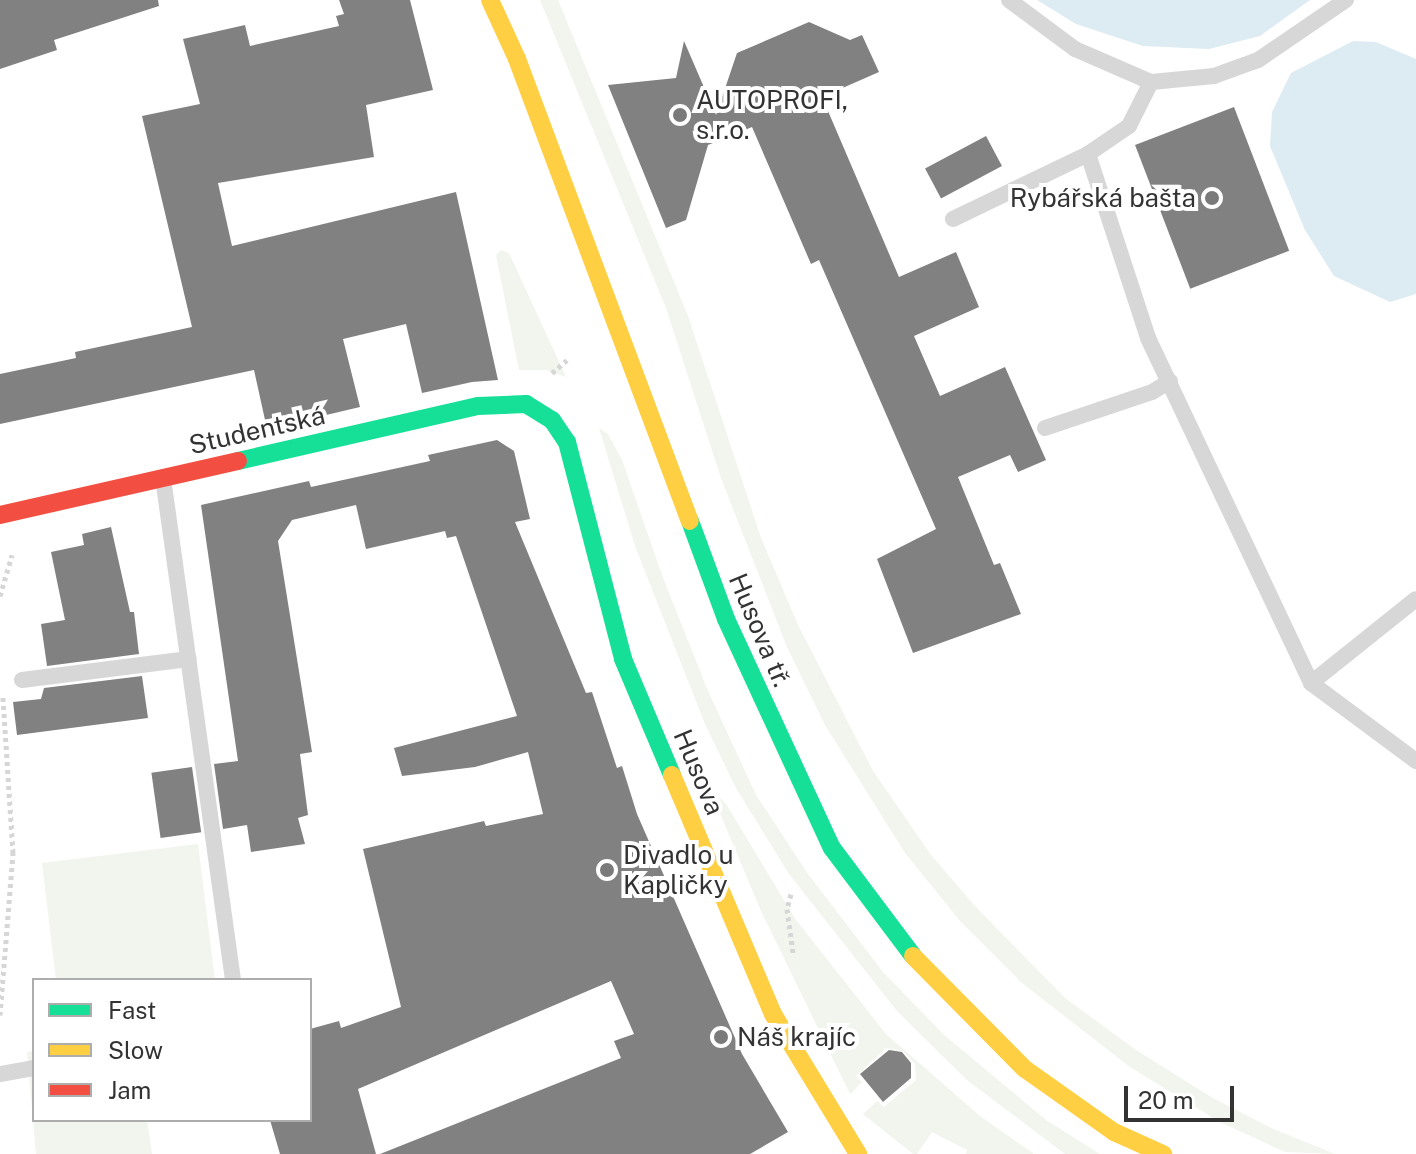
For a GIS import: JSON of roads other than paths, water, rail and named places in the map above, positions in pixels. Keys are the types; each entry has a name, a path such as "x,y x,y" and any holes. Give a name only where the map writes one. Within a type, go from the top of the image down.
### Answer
{"street":[{"name":"Husova tř.","path":"490,0 517,59 726,619 832,848 920,965 1025,1069 1114,1132 1163,1154"},
{"name":"Studentská","path":"0,515 478,406 526,404"},
{"name":"Husova","path":"526,404 552,420 567,442 623,659 773,1014 858,1154"}],"lane":[{"path":"1009,0 1075,49 1151,82 1214,76 1258,60 1346,0"},
{"path":"953,219 1088,154 1129,126 1151,82"},
{"path":"1088,154 1148,338 1311,683 1416,761"},
{"path":"1045,428 1152,392 1170,381"},
{"path":"163,478 233,978"},
{"path":"1311,683 1416,599"},
{"path":"22,680 189,659"},
{"path":"0,1074 32,1068"}],"place":[{"name":"AUTOPROFI, s.r.o.","path":"680,115"},
{"name":"Rybářská bašta","path":"1212,198"},
{"name":"Divadlo u Kapličky","path":"607,870"},
{"name":"Náš krajíc","path":"721,1037"}]}
